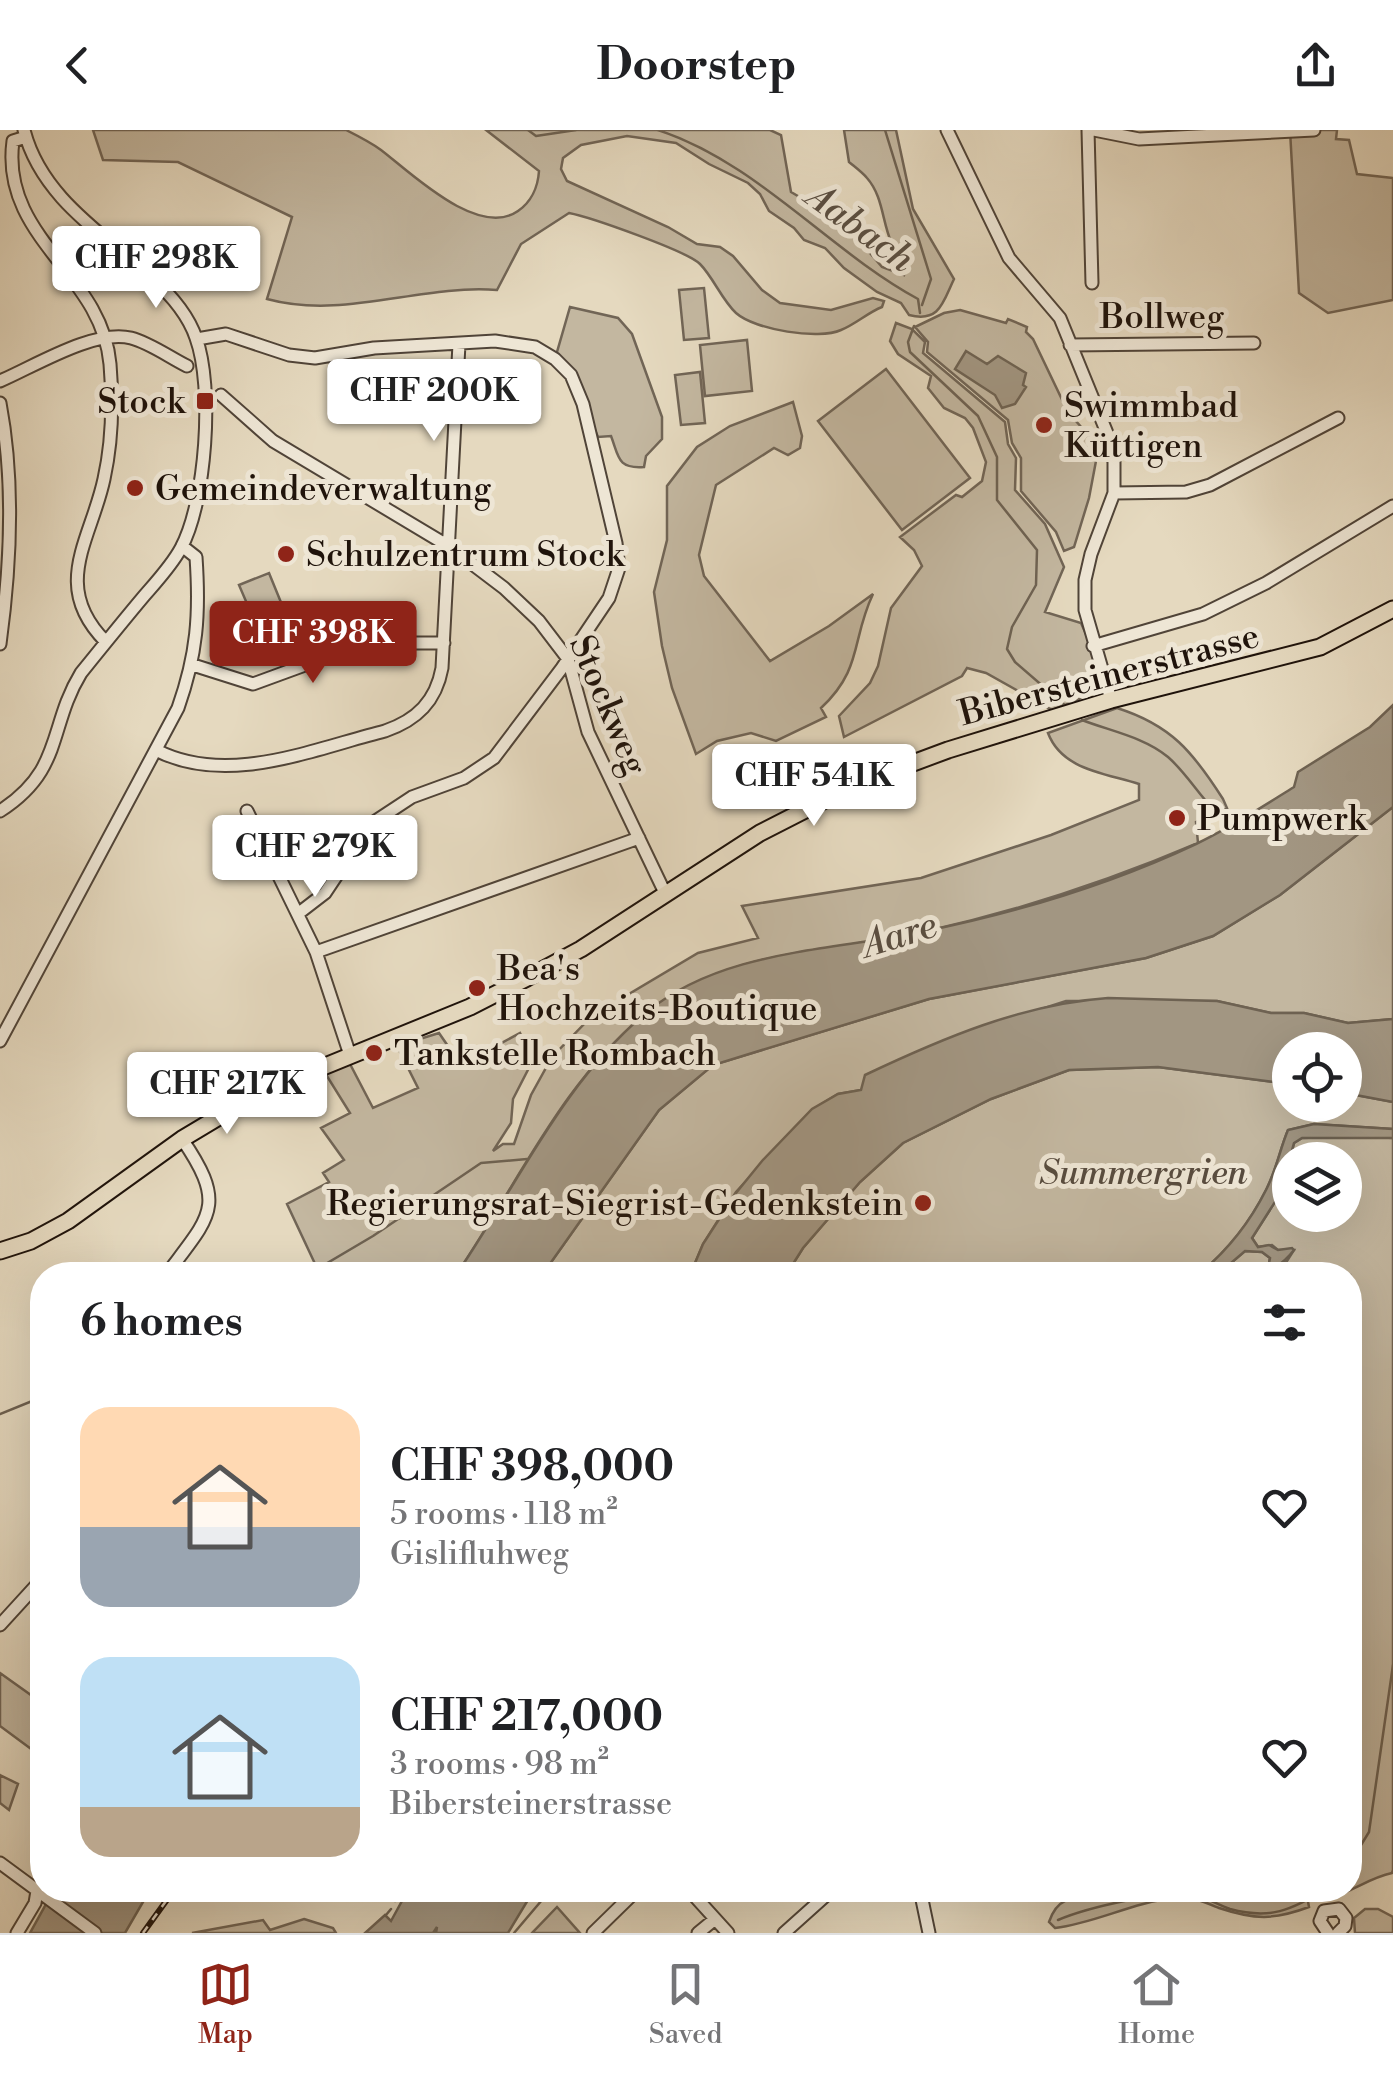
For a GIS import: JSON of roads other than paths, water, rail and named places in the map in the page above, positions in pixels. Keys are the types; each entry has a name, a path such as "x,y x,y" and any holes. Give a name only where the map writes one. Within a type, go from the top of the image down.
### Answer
{"main road":[{"name":"Bibersteinerstrasse","path":"0,1252 68,1222 182,1139 264,1090 470,1007 514,985 582,949 775,824 854,785 948,750 1112,700 1320,647 1393,609"}],"street":[{"path":"947,130 1009,258 1060,318 1107,433 1114,462 1114,493 1091,554 1085,580 1085,610 1112,700"},
{"path":"1092,283 1091,130 1154,138 1314,130"},
{"path":"0,811 26,789 49,760 72,687 182,546 195,518 206,401 197,340 185,316 164,289 55,192 40,172 25,134 13,142 9,157 6,177 13,199 30,231 76,286 104,338 110,361 108,464 79,552 77,577 84,614 106,642"},
{"path":"197,340 226,334 288,356 315,358 358,350 495,341 535,347 571,375 584,404 619,568 609,598 494,758 464,778 412,797 371,824 324,893 298,913"},
{"path":"0,381 104,338 118,336 136,339 187,366"},
{"path":"156,750 200,764 240,767 403,725 417,716 435,694 444,643 459,344"},
{"name":"Bollweg","path":"1070,345 1254,344"},
{"name":"Stockweg","path":"221,396 273,441 450,548 518,600 568,659 588,732 666,895"},
{"path":"0,402 7,440 9,489 8,576 0,644"},
{"path":"1114,493 1186,492 1210,485 1338,418"},
{"path":"1094,646 1203,614 1266,583 1393,506"},
{"path":"0,1041 178,708 193,665 196,558 182,546"},
{"path":"193,665 253,684 365,644 444,643"},
{"path":"246,811 316,952 350,1055"},
{"path":"316,952 639,838"},
{"path":"176,1262 203,1225 209,1210 206,1181 182,1139"},
{"path":"0,1625 30,1592"},
{"path":"0,1863 30,1886"},
{"path":"17,1933 36,1902"},
{"path":"52,1902 95,1933"},
{"path":"592,1933 624,1902"},
{"path":"700,1902 728,1933"},
{"path":"784,1933 817,1902"},
{"path":"923,1902 929,1933"},
{"path":"1328,1933 1322,1928 1320,1917 1332,1908 1345,1915 1340,1933"},
{"path":"698,1933 715,1919"}],"waterway":[{"name":"Aabach","path":"528,130 536,136 576,130"},
{"name":"Aabach","path":"658,130 728,163 760,185 853,257 918,299 920,313"},
{"path":"885,130 931,279 922,305"},
{"name":"Aabach","path":"914,326 908,342 910,352 978,416 997,457 997,500 1037,550 1036,585 1012,627 1007,649 1015,662 1067,707"},
{"name":"Aabach","path":"1082,720 1159,750 1232,824"},
{"path":"329,1262 481,1163 527,1159"},
{"path":"0,1414 30,1402"},
{"path":"1362,1843 1369,1832 1393,1665"},
{"path":"514,1933 540,1902"},
{"path":"1058,1920 1122,1902"},
{"path":"1213,1902 1257,1913 1290,1908 1302,1902"},
{"path":"386,1915 391,1909"}],"railway":[{"path":"143,1933 165,1902"}],"place":[{"name":"Stock","path":"205,401"},
{"name":"Swimmbad Küttigen","path":"1044,425"},
{"name":"Gemeindeverwaltung","path":"135,488"},
{"name":"Schulzentrum Stock","path":"286,554"},
{"name":"Pumpwerk","path":"1177,818"},
{"name":"Bea's Hochzeits-Boutique","path":"477,988"},
{"name":"Tankstelle Rombach","path":"374,1053"},
{"name":"Regierungsrat-Siegrist-Gedenkstein","path":"923,1203"}],"water label":[{"name":"Aare","path":"899,934"}],"park label":[{"name":"Summergrien","path":"1143,1172"}]}
